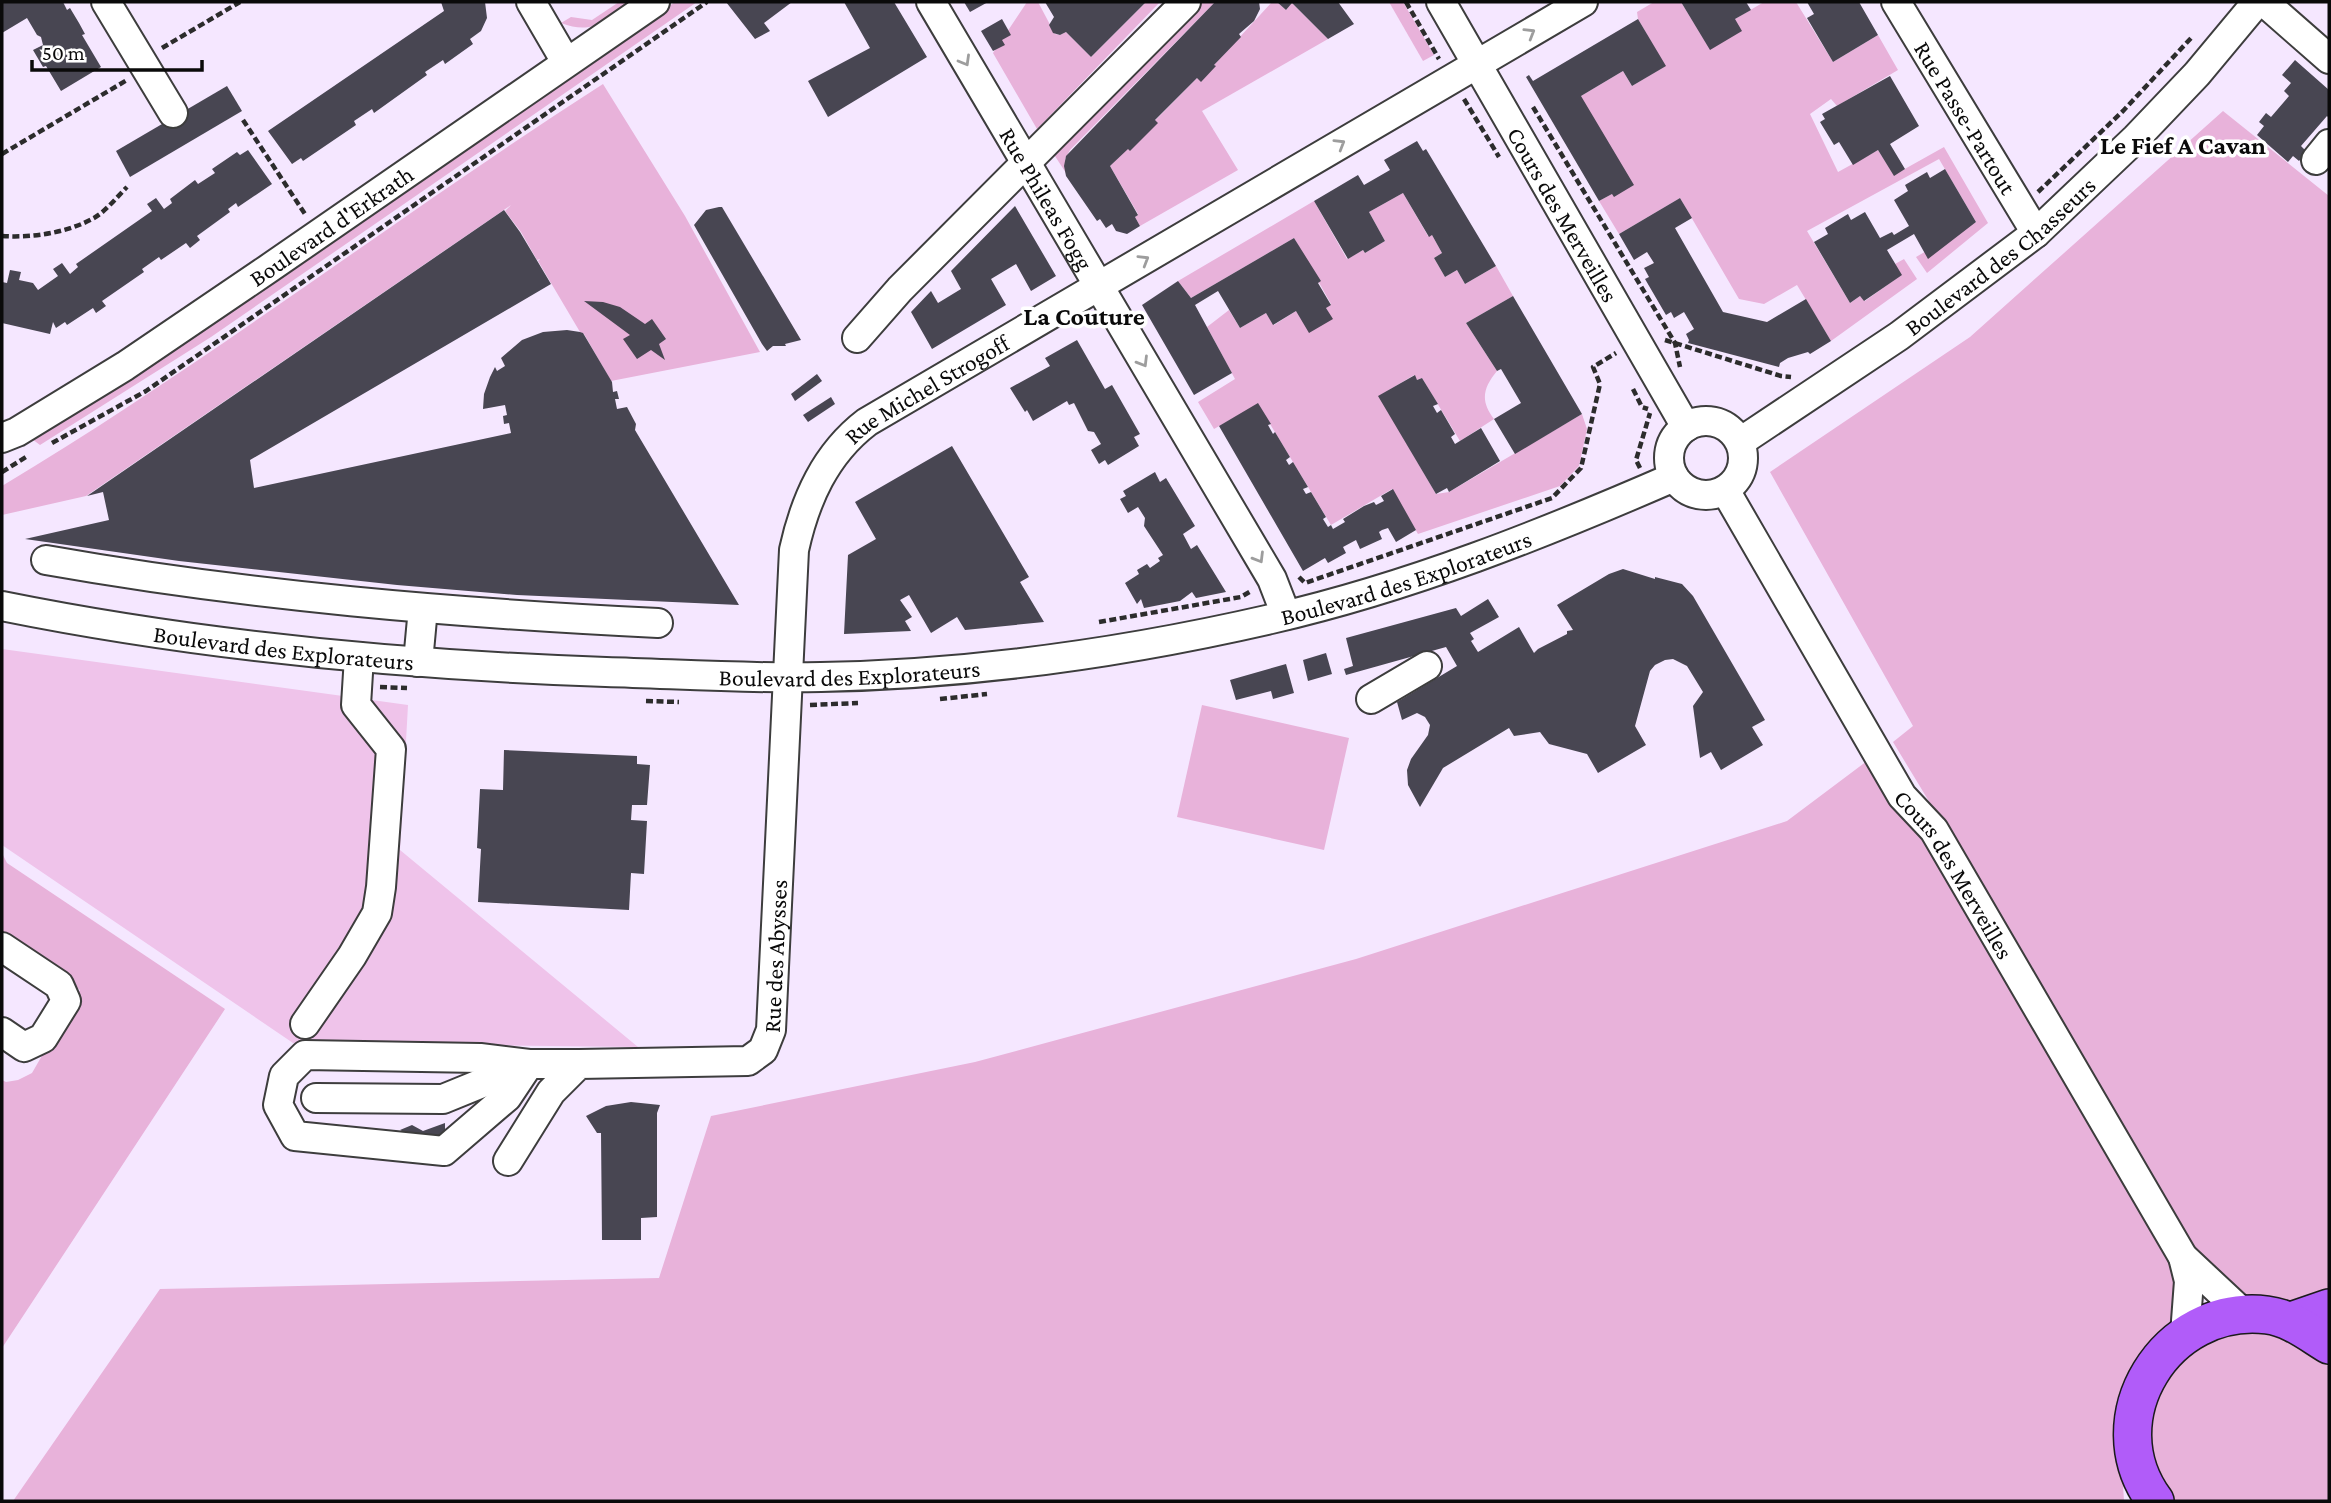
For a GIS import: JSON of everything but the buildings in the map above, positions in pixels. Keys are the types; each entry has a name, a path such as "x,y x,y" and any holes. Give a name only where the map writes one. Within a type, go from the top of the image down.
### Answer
{"main road":[{"path":"2291,1321 2329,1308"},
{"path":"2145,1496 2132,1444 2136,1402 2154,1364 2185,1334 2211,1321 2244,1314 2268,1315 2291,1321 2329,1345"}],"street":[{"path":"106,2 173,113"},
{"path":"531,2 566,62"},
{"name":"Boulevard d'Erkrath","path":"12,442 655,2"},
{"name":"Rue Phileas Fogg","path":"931,2 1272,579 1286,615"},
{"path":"858,338 900,289 1186,2"},
{"name":"Cours des Merveilles","path":"1441,2 1686,427"},
{"name":"Rue Michel Strogoff","path":"789,678 793,559 799,527 824,470 844,443 866,422 1583,2"},
{"name":"Rue Passe-Partout","path":"1896,2 2036,233"},
{"name":"Boulevard des Chasseurs","path":"1740,442 1899,336 2036,233 2136,138 2197,74 2257,2"},
{"path":"2264,2 2329,59"},
{"path":"1715,422 1728,428 1740,442 1742,467 1735,482 1726,490 1700,495 1662,482 1670,464 1670,450 1676,437 1686,427 1715,422"},
{"name":"Boulevard des Explorateurs","path":"2,606 117,626 418,662 500,668 789,678 899,674 995,666 1138,646 1286,615 1411,580 1494,552 1662,482"},
{"name":"Cours des Merveilles","path":"1726,490 1902,796 1934,830 2183,1257 2189,1281 2185,1334"},
{"path":"46,560 276,595 423,608 658,623"},
{"path":"418,662 423,608"},
{"path":"305,1024 352,956 377,913 381,887 391,749 356,705 359,657"},
{"path":"1371,699 1427,666"},
{"name":"Rue des Abysses","path":"529,1063 507,1097 444,1151 295,1136 278,1105 284,1076 304,1055 480,1058 579,1064 748,1061 763,1050 771,1030 789,678"},
{"path":"2,947 60,985 66,1001 43,1038 24,1046 2,1032"},
{"path":"316,1098 443,1099 529,1063"},
{"path":"508,1161 551,1092 579,1064"},
{"name":"Cours des Merveilles","path":"2183,1257 2244,1314"}],"path":[{"path":"2,154 240,2"},
{"path":"43,448 146,391 707,2"},
{"path":"1531,103 1675,343 1682,384 1650,410 1636,460 1662,482"},
{"path":"243,120 305,214"},
{"path":"2,236 18,237 58,232 95,217 127,187"},
{"path":"1099,622 1241,597 1290,568 1305,583 1552,498 1581,468 1600,384 1593,367 1635,341 1651,335 1781,376 1793,377"},
{"path":"2,472 12,442"}],"shaded area":[{"path":"619,2 634,2 608,20 591,27 573,27 561,23 571,17 592,20"},
{"path":"675,2 697,2 211,337 40,445 32,439 114,389"},
{"path":"1027,2 1038,2 1055,34 1066,32 1091,57 1146,2 1160,2 1037,129 993,53"},
{"path":"1201,2 1215,2 1070,150 1065,159 1066,173 1053,153"},
{"path":"1272,2 1277,2 1286,10 1292,3 1328,39 1202,111 1238,170 1140,226 1135,217 1138,214 1110,166 1197,78 1214,65"},
{"path":"1389,2 1403,2 1434,55 1423,61"},
{"path":"1654,2 1681,2 1710,49 1735,19 1764,2 1796,2 1833,62 1878,35 1898,70 1837,106 1831,99 1810,114 1838,172 1878,150 1894,175 1944,147 1988,223 1927,273 1916,257 1976,222 1939,159 1807,231 1850,303 1860,296 1865,301 1901,275 1895,264 1904,259 1917,279 1831,341 1797,285 1764,304 1739,299 1680,198 1619,234 1599,201 1612,194 1581,96 1623,71 1632,86 1665,66 1638,19 1637,12"},
{"path":"603,84 685,216 760,352 611,381 538,261 540,259 537,260 505,211 511,205 86,496 2,515 2,486 230,339 453,184"},
{"path":"2223,111 2329,196 2329,1301 2319,1302 2267,1301 2234,1290 2212,1272 2184,1233 2058,1014 1893,742 1913,726 1770,472 1970,337"},
{"path":"1403,193 1428,236 1432,235 1442,253 1434,258 1445,277 1457,270 1465,284 1496,266 1513,296 1466,323 1497,371 1485,395 1494,419 1460,441 1422,378 1417,380 1414,375 1379,396 1436,494 1449,492 1582,414 1587,429 1579,466 1560,486 1418,534 1392,489 1331,525 1258,404 1214,429 1198,402 1235,379 1207,327 1229,310 1240,328 1266,313 1274,325 1296,311 1332,319 1326,308 1331,304 1294,238 1191,298 1178,281 1314,201 1347,259 1363,250 1365,253 1385,241 1369,212"},
{"path":"2,649 408,705 400,850 638,1047 293,1043 2,845"},
{"path":"1202,705 1349,738 1324,850 1177,817"},
{"path":"1867,761 1893,804 1929,846 2177,1269 2174,1311 2163,1334 2122,1469 2124,1501 13,1501 160,1289 659,1278 711,1116 975,1062 1356,959 1787,821"},
{"path":"2,853 7,863 225,1009 2,1348 2,1080 18,1080 32,1073 80,990 2,936"},
{"path":"2241,1331 2289,1340 2308,1350 2329,1367 2328,1501 2175,1501 2161,1484 2149,1444 2154,1402 2163,1382 2175,1365 2190,1351 2209,1340"}],"district":[{"name":"Le Fief A Cavan","path":"2183,145"},
{"name":"La Couture","path":"1084,316"}]}
